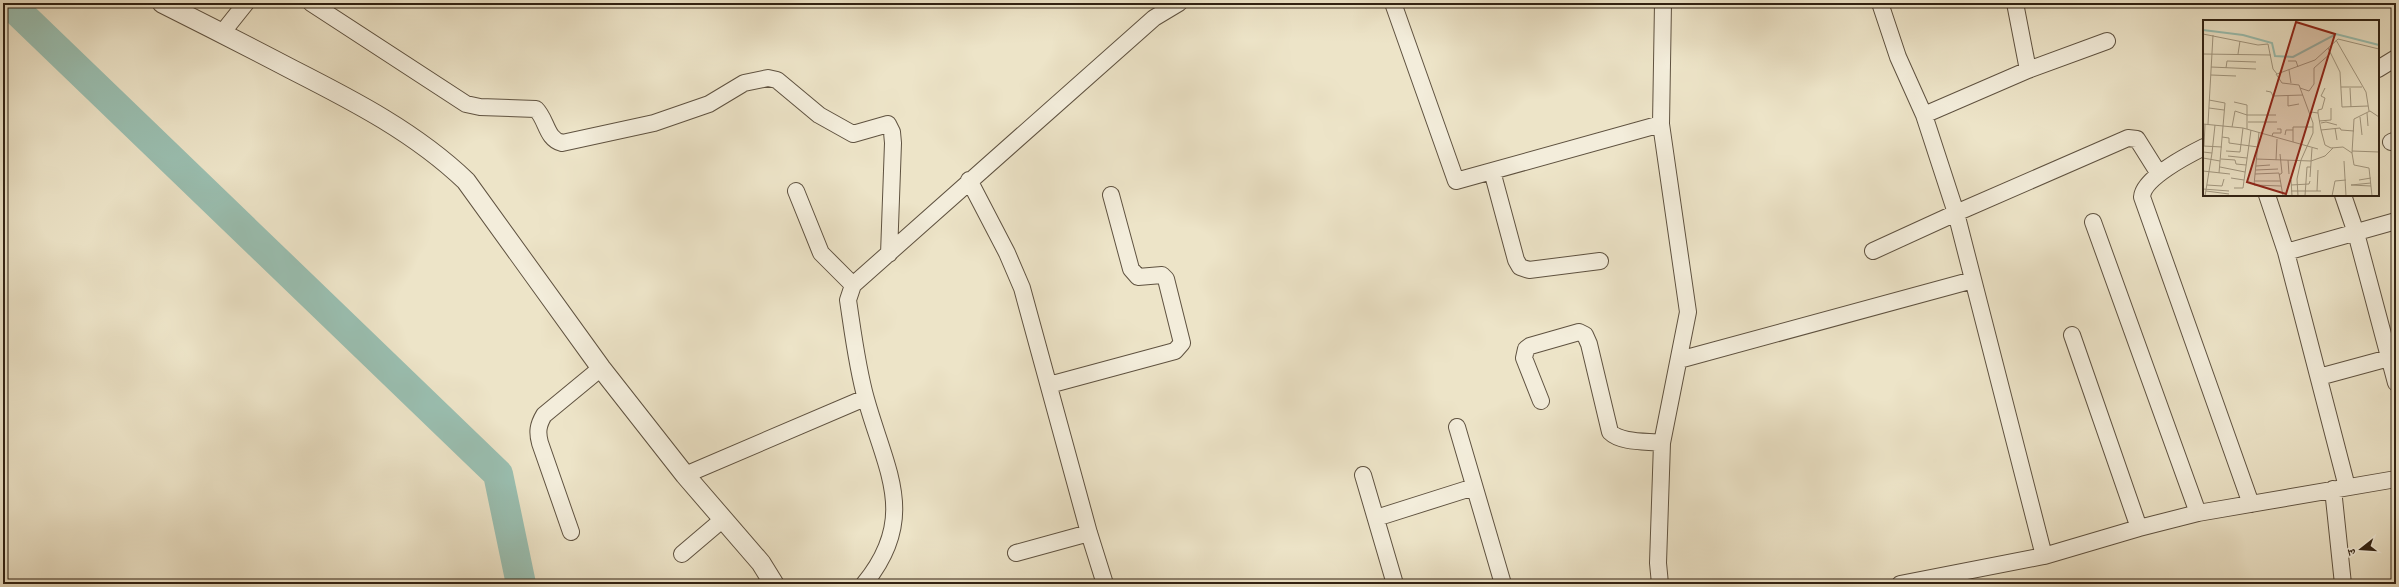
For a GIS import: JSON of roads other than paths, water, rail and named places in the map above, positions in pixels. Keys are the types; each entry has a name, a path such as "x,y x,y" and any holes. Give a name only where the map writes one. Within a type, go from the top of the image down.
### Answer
{"street":[{"path":"162,3 348,98 418,141 444,160 466,182 601,368 685,475 722,520 761,563 774,584"},
{"path":"222,33 246,3"},
{"path":"311,3 466,104 480,107 536,109 551,136 556,141 562,143 654,123 709,104 744,83 768,78 777,80 818,115 853,134 859,134 888,124 892,132 893,143 889,254"},
{"path":"1393,3 1456,181 1661,124"},
{"path":"1660,584 1658,563 1662,443 1688,312 1661,124 1663,3"},
{"path":"1880,3 1898,57 1924,115 1956,213 2044,556"},
{"path":"2015,3 2028,70"},
{"path":"864,584 878,568 890,545 895,515 894,492 865,398 848,300 853,285 969,180 1154,18 1176,4"},
{"path":"1924,115 2028,70 2107,41"},
{"path":"2379,68 2396,58"},
{"path":"1873,251 2128,138 2137,139 2159,174"},
{"path":"2203,148 2159,174 2145,186 2142,197 2251,504"},
{"path":"1492,170 1516,260 1520,267 1529,270 1600,261"},
{"path":"969,180 1016,271 1049,385 1088,533 1105,584"},
{"path":"796,191 821,252 853,285"},
{"path":"1049,385 1175,351 1182,344 1166,279 1162,275 1138,277 1131,269 1112,195"},
{"path":"2267,196 2286,252 2319,377 2340,488 2343,584"},
{"path":"2343,196 2356,233 2396,383"},
{"path":"2286,252 2396,221"},
{"path":"2093,222 2198,513"},
{"path":"1679,360 1973,280"},
{"path":"1541,401 1524,358 1526,349 1530,346 1579,332 1585,335 1589,344 1610,432 1614,436 1626,439 1662,443"},
{"path":"2072,335 2139,528"},
{"path":"2319,377 2389,358"},
{"path":"571,532 538,433 544,415 601,368"},
{"path":"685,475 865,398"},
{"path":"1457,427 1503,584"},
{"path":"1363,475 1394,584"},
{"path":"1900,584 2044,556 2139,528 2198,513 2396,479"},
{"path":"1376,518 1474,488"},
{"path":"682,554 722,520"},
{"path":"1016,553 1088,533"}],"waterway":[{"path":"9,3 498,474 521,584"}]}
